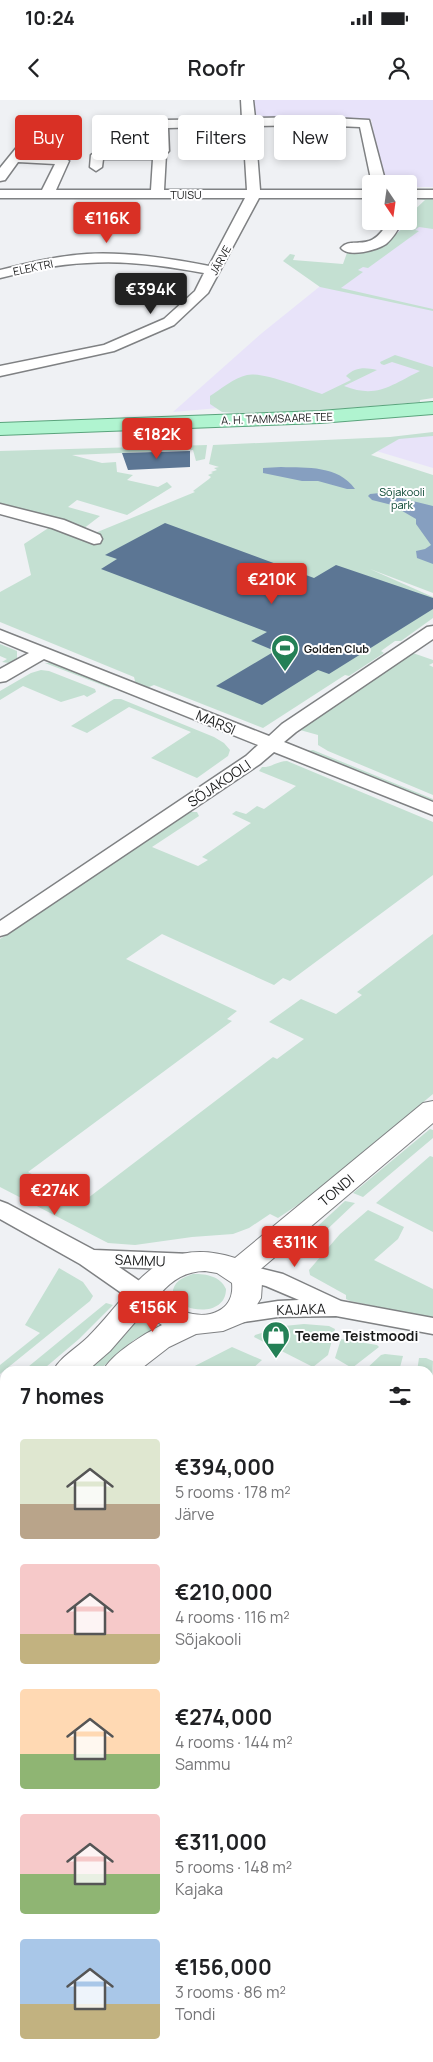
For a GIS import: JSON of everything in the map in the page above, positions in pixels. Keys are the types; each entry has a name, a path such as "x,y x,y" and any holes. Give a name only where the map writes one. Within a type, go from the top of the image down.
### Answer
{"main road":[{"name":"A. H. TAMMSAARE TEE","path":"0,429 320,417 433,408"},
{"name":"A. H. TAMMSAARE TEE","path":"0,441 126,435 286,432 433,422"}],"street":[{"path":"247,100 249,115"},
{"path":"264,123 365,123 377,175"},
{"path":"96,167 97,155 160,155 156,194"},
{"path":"0,178 15,156"},
{"path":"13,158 63,161 46,194"},
{"path":"252,160 254,194"},
{"name":"TUISU","path":"0,194 362,194"},
{"name":"JÄRVE","path":"0,371 43,364 109,348 169,322 201,294 254,194"},
{"path":"418,194 433,194"},
{"path":"348,248 373,246 389,234 391,230"},
{"name":"ELEKTRI","path":"0,274 50,263 97,258 136,259 214,270"},
{"path":"0,508 58,524 94,539"},
{"name":"SÕJAKOOLI","path":"0,930 253,760 289,728 433,631"},
{"name":"MARSI","path":"0,635 433,809"},
{"path":"0,677 42,653"},
{"name":"TONDI","path":"239,1271 433,1109"},
{"name":"SAMMU","path":"0,1209 89,1258 142,1295"},
{"name":"SAMMU","path":"89,1258 190,1262"},
{"path":"74,1366 99,1344 142,1295 163,1272 176,1266 190,1262 208,1261 224,1264 239,1271 246,1279 248,1290 245,1302 236,1314 220,1321 204,1324 190,1324 176,1319 163,1312 142,1295"},
{"name":"KAJAKA","path":"239,1271 274,1280 336,1308"},
{"name":"KAJAKA","path":"236,1314 336,1308 433,1326"},
{"path":"124,1366 158,1340 190,1324"}],"shaded area":[{"path":"251,100 433,100 433,187 418,187 418,175 381,175 371,119 346,119 346,115 274,115 274,119 264,119 264,115 251,115"},
{"path":"418,221 433,224 433,389 173,412 262,333 390,230 418,230"},
{"path":"433,433 433,468 373,450 393,437"}],"green space":[{"path":"418,198 433,198 433,229 418,228 418,207 425,200"},
{"path":"400,230 419,231 368,268 363,267 358,270 363,272 341,288 433,309 433,311 320,287 283,261 290,254 295,255 293,260 343,264 348,250 385,244"},
{"path":"395,355 433,367 433,398 420,400 420,402 313,411 222,412 210,404 210,396 232,381 242,376 254,374 273,378 322,394 351,380 346,376 349,373 364,368 377,370 344,386 366,391 384,389 420,371 392,362 384,365 381,364 380,362"},
{"name":"Sõjakooli park","path":"433,432 433,436 399,439 371,455 433,475 433,593 370,569 433,597 433,618 401,641 395,641 381,651 384,653 349,676 345,675 263,728 154,685 149,687 136,685 134,677 0,622 0,592 31,575 24,544 56,523 0,508 0,451 207,445 205,459 196,461 193,450 72,455 102,463 116,462 117,472 133,475 127,480 158,487 167,482 172,487 127,515 77,500 68,507 100,516 83,529 95,533 195,492 193,491 211,477 208,475 213,473 211,472 217,470 214,468 219,467 209,464 213,445 390,437"},
{"path":"0,644 17,651 17,659 9,663 2,662 7,659 0,656"},
{"path":"410,652 433,660 433,663 429,665 433,667 433,795 328,751 318,745 318,735 300,730"},
{"path":"45,663 57,663 108,684 110,688"},
{"path":"41,670 49,671 95,689 96,692 87,697 84,695 61,702 23,686 0,700 0,691 31,673"},
{"path":"114,699 121,699 214,737 224,743 230,750 228,756 197,778 151,758 191,732 129,707 87,733 71,726"},
{"path":"313,750 433,799 433,803 307,751"},
{"path":"287,761 433,822 433,875 290,981 283,978 274,985 162,934 126,959 237,1011 227,1019 232,1021 28,1172 84,1201 273,1057 277,1059 304,1039 269,1022 301,999 336,1014 362,995 357,992 433,934 433,1094 311,1196 278,1218 270,1214 249,1228 233,1234 192,1237 135,1245 108,1243 0,1187 0,939 187,812 197,812 199,816 152,847 198,866 208,860 202,857 251,823 232,814 236,811 246,814 257,806 264,809 296,786 259,771 262,767"},
{"path":"430,1129 433,1130 433,1138 363,1197 353,1193"},
{"path":"430,1156 433,1157 433,1232 376,1203"},
{"path":"345,1201 355,1203 317,1239 307,1236"},
{"path":"368,1210 404,1227 398,1239 374,1260 433,1289 433,1318 350,1301 346,1299 346,1295 310,1275 309,1270 340,1234"},
{"path":"59,1268 83,1282 93,1296 90,1301 10,1366 0,1366 40,1333 25,1325"},
{"path":"193,1274 212,1277 220,1281 226,1289 220,1304 204,1310 195,1309 179,1303 173,1297 175,1285 185,1277"},
{"path":"106,1303 113,1305 79,1339 47,1366 29,1366"},
{"path":"143,1313 160,1327 134,1340 104,1366 89,1366 126,1334"},
{"path":"304,1324 329,1326 335,1329 328,1355 314,1366 311,1366 254,1337 255,1335 284,1326"},
{"path":"341,1339 377,1345 379,1347 355,1366 349,1366 335,1358"},
{"path":"232,1347 262,1360 255,1366 195,1366"},
{"path":"381,1355 403,1356 400,1366 369,1366"},
{"path":"419,1358 433,1361 433,1366 418,1366"}],"water":[{"path":"263,468 321,469 340,476 355,489 347,489 318,481 302,481 263,473"},
{"path":"380,493 433,506 433,564 417,558 416,551 431,545 416,524 416,519 392,505 372,500 368,496"}],"building":[{"path":"190,451 190,467 128,470 122,453"},
{"path":"165,523 314,578 336,565 433,598 433,609 329,674 318,670 262,705 216,686 275,651 251,641 267,632 101,569 117,559 105,555"}],"place":[{"name":"Golden Club","path":"285,672"},
{"name":"Teeme Teistmoodi","path":"276,1359"}]}
